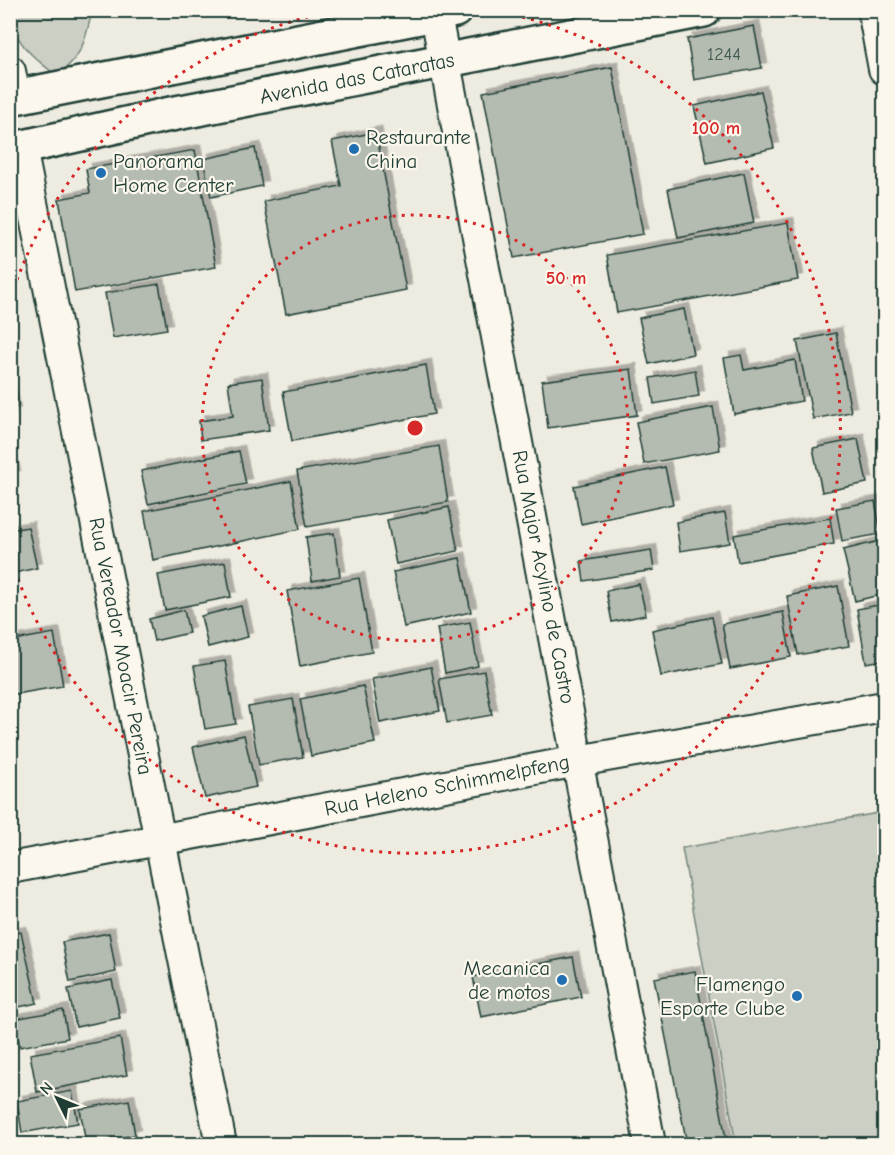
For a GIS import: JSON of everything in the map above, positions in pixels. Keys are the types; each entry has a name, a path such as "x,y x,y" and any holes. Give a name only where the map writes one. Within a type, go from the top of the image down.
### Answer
{"main road":[{"name":"Avenida das Cataratas","path":"16,149 166,115 704,10"},
{"path":"12,88 442,12"}],"street":[{"path":"873,10 885,69"},
{"name":"Rua Major Acylino de Castro","path":"442,12 446,60 650,1144"},
{"name":"Rua Vereador Moacir Pereira","path":"16,149 160,839 221,1144"},
{"name":"Rua Heleno Schimmelpfeng","path":"10,868 578,760 885,707"}],"shaded area":[{"path":"11,11 92,11 82,47 57,76 32,55 19,40 12,22"},
{"name":"Flamengo Esporte Clube","path":"884,812 884,1144 736,1144 682,848"}],"building":[{"path":"754,26 762,68 694,80 687,39"},
{"path":"612,67 643,234 514,258 483,92"},
{"path":"761,91 774,148 707,163 694,106"},
{"path":"376,132 406,290 286,314 264,201 341,186 332,141"},
{"path":"255,148 262,186 211,197 203,159"},
{"path":"195,150 216,267 75,292 59,199 90,193 86,169"},
{"path":"744,173 754,223 678,238 668,189"},
{"path":"788,223 798,280 617,313 607,255"},
{"path":"159,284 167,329 113,338 105,293"},
{"path":"684,309 693,354 649,364 639,318"},
{"path":"836,333 851,412 813,419 797,341"},
{"path":"741,355 744,370 795,360 802,401 734,414 724,358"},
{"path":"426,365 434,414 292,441 283,392"},
{"path":"631,369 637,415 548,428 542,381"},
{"path":"695,370 699,396 654,404 650,378"},
{"path":"262,378 269,430 201,440 199,421 233,416 228,383"},
{"path":"10,389 15,413 10,414"},
{"path":"713,407 720,450 644,464 636,422"},
{"path":"858,439 867,483 822,492 813,448"},
{"path":"439,446 448,502 307,527 297,471"},
{"path":"239,451 246,484 148,504 141,471"},
{"path":"10,456 15,476 10,477"},
{"path":"665,467 673,504 581,524 574,486"},
{"path":"291,481 300,529 153,560 144,511"},
{"path":"875,501 881,534 842,541 836,508"},
{"path":"449,507 458,551 396,564 387,520"},
{"path":"725,513 730,543 680,551 676,522"},
{"path":"830,518 834,544 738,562 734,535"},
{"path":"28,527 37,568 10,574 10,530"},
{"path":"334,533 340,576 312,581 306,537"},
{"path":"884,540 884,594 855,601 843,550"},
{"path":"651,550 654,570 584,581 581,561"},
{"path":"460,558 471,612 404,627 393,572"},
{"path":"225,562 231,597 165,610 158,575"},
{"path":"359,578 372,652 300,666 287,591"},
{"path":"639,584 646,615 612,622 606,591"},
{"path":"838,586 849,646 798,655 787,596"},
{"path":"884,604 884,660 866,663 857,609"},
{"path":"241,606 248,637 208,647 201,616"},
{"path":"184,610 189,633 154,641 149,619"},
{"path":"783,612 791,657 730,669 722,624"},
{"path":"712,617 722,664 661,676 652,630"},
{"path":"470,622 478,666 445,673 437,628"},
{"path":"54,633 63,686 10,695 10,641"},
{"path":"225,661 236,724 205,729 194,666"},
{"path":"431,667 440,711 380,723 372,679"},
{"path":"484,671 492,715 447,723 439,679"},
{"path":"363,686 375,743 311,756 300,699"},
{"path":"293,699 303,757 259,765 248,707"},
{"path":"244,735 256,787 205,798 193,747"},
{"path":"21,932 37,1003 10,1009 10,934"},
{"path":"109,933 116,972 70,982 62,942"},
{"path":"573,957 581,997 481,1017 473,977"},
{"path":"695,971 727,1144 687,1144 654,978"},
{"path":"112,980 120,1018 76,1027 68,989"},
{"path":"63,1010 68,1038 20,1047 14,1019"},
{"path":"120,1038 127,1075 37,1092 30,1054"},
{"path":"72,1091 78,1123 22,1133 17,1101"},
{"path":"129,1100 135,1135 86,1144 80,1109"}],"place":[{"name":"Restaurante China","path":"354,149"},
{"name":"Panorama Home Center","path":"101,173"},
{"name":"Mecanica de motos","path":"562,980"},
{"name":"Flamengo Esporte Clube","path":"797,996"}]}
